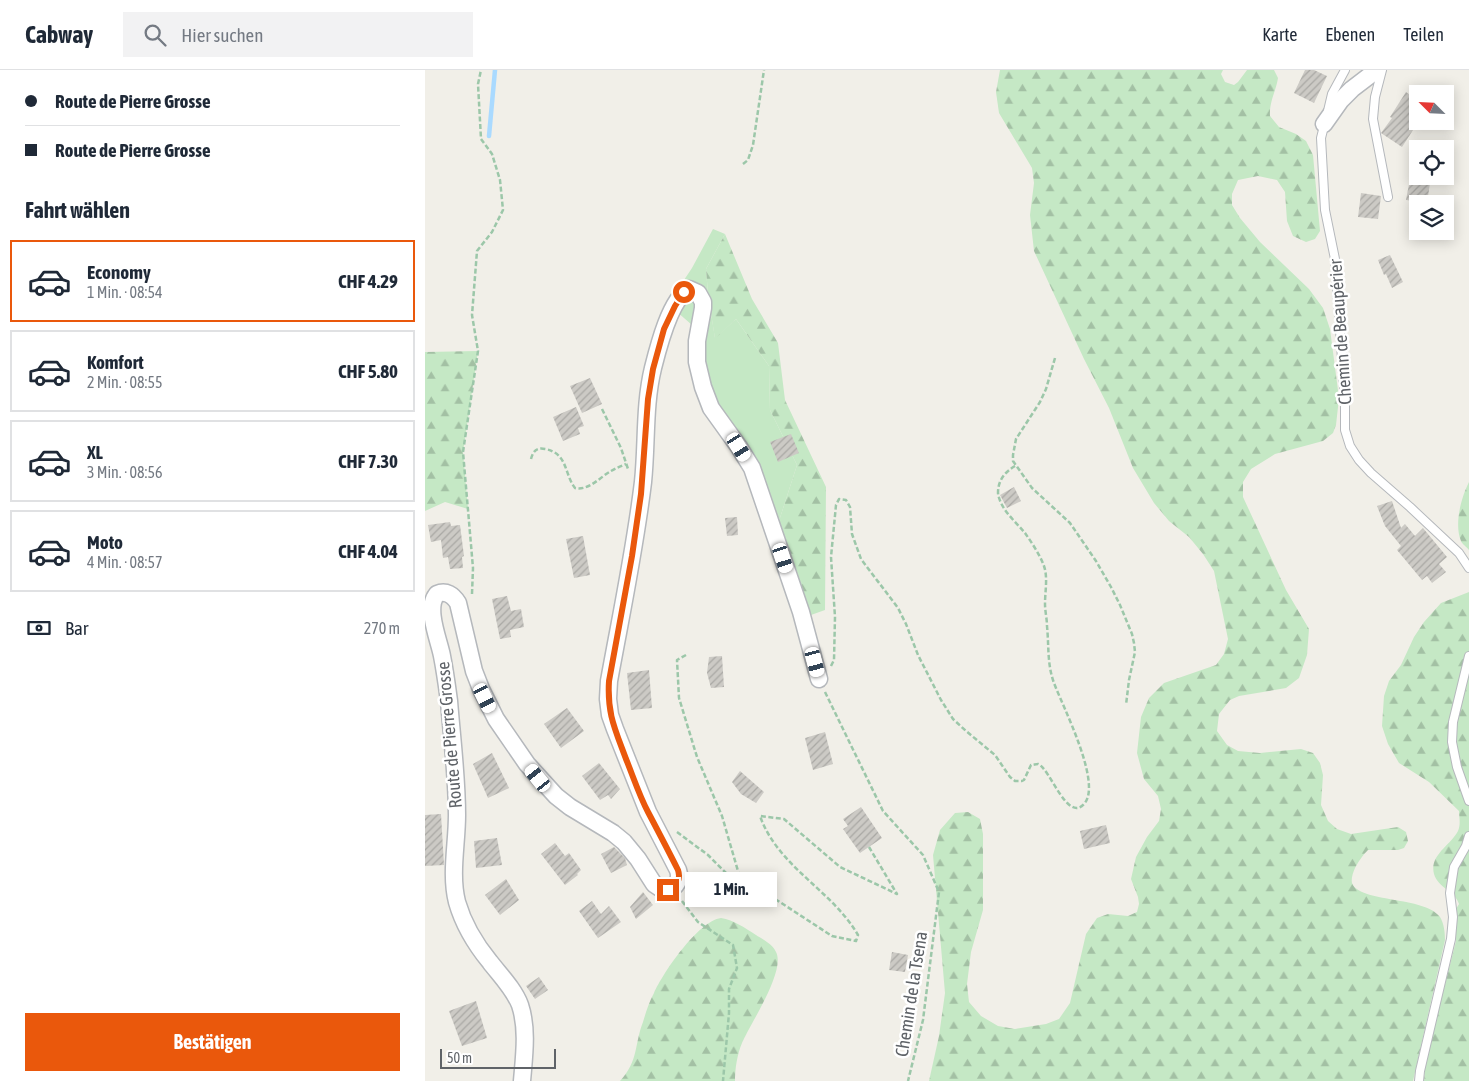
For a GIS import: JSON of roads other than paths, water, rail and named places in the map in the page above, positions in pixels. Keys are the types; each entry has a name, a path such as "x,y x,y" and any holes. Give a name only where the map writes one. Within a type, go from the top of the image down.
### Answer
{"street":[{"path":"1324,124 1329,120 1341,100 1377,70"},
{"name":"Route de Pierre Grosse","path":"522,1081 524,1026 521,1006 513,992 477,944 460,910 456,896 454,871 457,796 446,680 442,655 432,619 433,601 437,594 443,592 451,595 458,604 474,671 481,689 496,719 527,764 561,800 624,842 638,859 653,884 668,890 673,888 679,880 678,870 641,796 610,715 608,699 609,681 632,556 641,494 648,399 653,369 669,317 680,296 689,289 698,292 703,302 697,341 697,362 703,387 711,408 752,468 801,612 819,679"}],"lane":[{"name":"Chemin de Beaupérier","path":"1345,70 1332,94 1321,138 1325,210 1335,259 1345,430 1350,446 1359,460 1459,554 1469,568"},
{"path":"1382,70 1375,97 1373,119 1388,197"},
{"path":"1469,656 1453,722 1452,742 1457,767 1469,801"},
{"path":"1419,1081 1451,939 1453,917 1450,893 1454,867 1466,846 1469,836"}],"waterway":[{"path":"489,136 495,70"}]}
